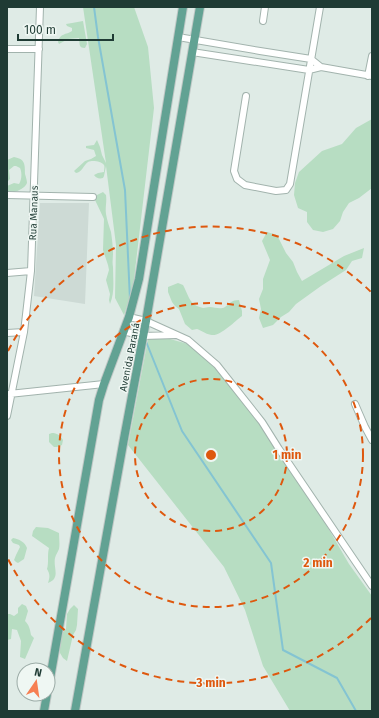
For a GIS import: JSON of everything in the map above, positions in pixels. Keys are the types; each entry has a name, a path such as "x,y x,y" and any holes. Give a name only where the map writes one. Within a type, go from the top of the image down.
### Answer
{"main road":[{"name":"Avenida Paraná","path":"53,662 99,400 130,314 139,279 183,7"},
{"name":"Avenida Paraná","path":"75,711 146,321 200,7"}],"street":[{"name":"Rua Manaus","path":"7,416 9,394 24,332 31,271 40,7"},
{"path":"263,21 265,7"},
{"path":"246,96 234,171 237,179 245,185 276,191 286,190 290,184 320,7"},
{"path":"178,37 311,59 321,67"},
{"path":"240,60 242,48"},
{"path":"7,49 39,49"},
{"path":"192,52 309,70 321,67 370,76 372,56"},
{"path":"274,65 276,54"},
{"path":"7,195 93,197"},
{"path":"7,273 31,271"},
{"path":"130,314 178,335 192,343 217,365 262,422 372,586"},
{"path":"123,331 143,336 178,335"},
{"path":"7,333 24,332"},
{"path":"9,394 104,384"},
{"path":"356,404 372,440"}],"shaded area":[{"path":"40,203 89,203 85,304 34,296"}],"green space":[{"path":"83,7 134,7 148,47 154,108 133,288 124,315 115,298 116,245 106,166 103,178 97,178 94,175 104,172 104,165 99,162 88,162 80,171 76,173 74,171 85,161 96,156 94,150 86,148 86,146 94,145 97,140 106,163"},
{"path":"83,21 87,44 85,48 80,46 79,38 68,39 59,44 58,42 60,37 72,31 72,28 66,24"},
{"path":"372,119 372,188 359,198 349,203 343,212 340,221 333,229 323,232 313,230 307,222 307,212 298,208 294,195 295,183 299,172 322,151 342,144 356,128"},
{"path":"14,157 24,162 27,183 23,188 14,192 7,191 7,186 14,183 19,184 21,180 21,172 20,168 14,166 9,170 10,179 8,181 7,160"},
{"path":"103,192 106,195 106,214 111,232 113,249 113,290 110,304 110,294 106,280 109,270 103,250 104,219 95,200 97,195"},
{"path":"267,232 277,235 302,281 344,256 364,248 362,258 352,261 346,270 296,304 273,325 263,328 259,318 261,309 259,299 263,289 263,279 270,260 262,241"},
{"path":"178,283 183,285 192,302 198,307 223,308 233,301 239,300 242,316 224,331 216,335 212,335 197,329 192,330 185,324 179,309 172,302 168,292 168,287"},
{"path":"148,339 170,339 188,344 217,370 281,447 349,564 372,596 372,711 290,711 263,666 245,610 224,567 128,445"},
{"path":"52,433 61,437 63,440 62,445 54,447 49,442 49,434"},
{"path":"36,527 48,528 59,533 59,549 55,557 56,572 52,581 48,583 49,572 47,569 49,548 32,536"},
{"path":"13,538 22,541 27,548 24,559 18,563 14,560 20,547 19,545 13,543 11,540"},
{"path":"22,604 26,606 28,611 25,621 29,627 31,635 34,638 25,659 20,657 21,641 17,630 12,629 11,639 7,640 7,614 14,616 18,613 18,608"},
{"path":"74,605 78,609 77,625 67,661 60,653 60,648 62,633 66,629 67,614"}],"waterway":[{"path":"94,7 125,190 130,300"},
{"path":"138,321 141,329"},
{"path":"145,339 182,431 271,563 283,650 337,678 356,711"}]}
